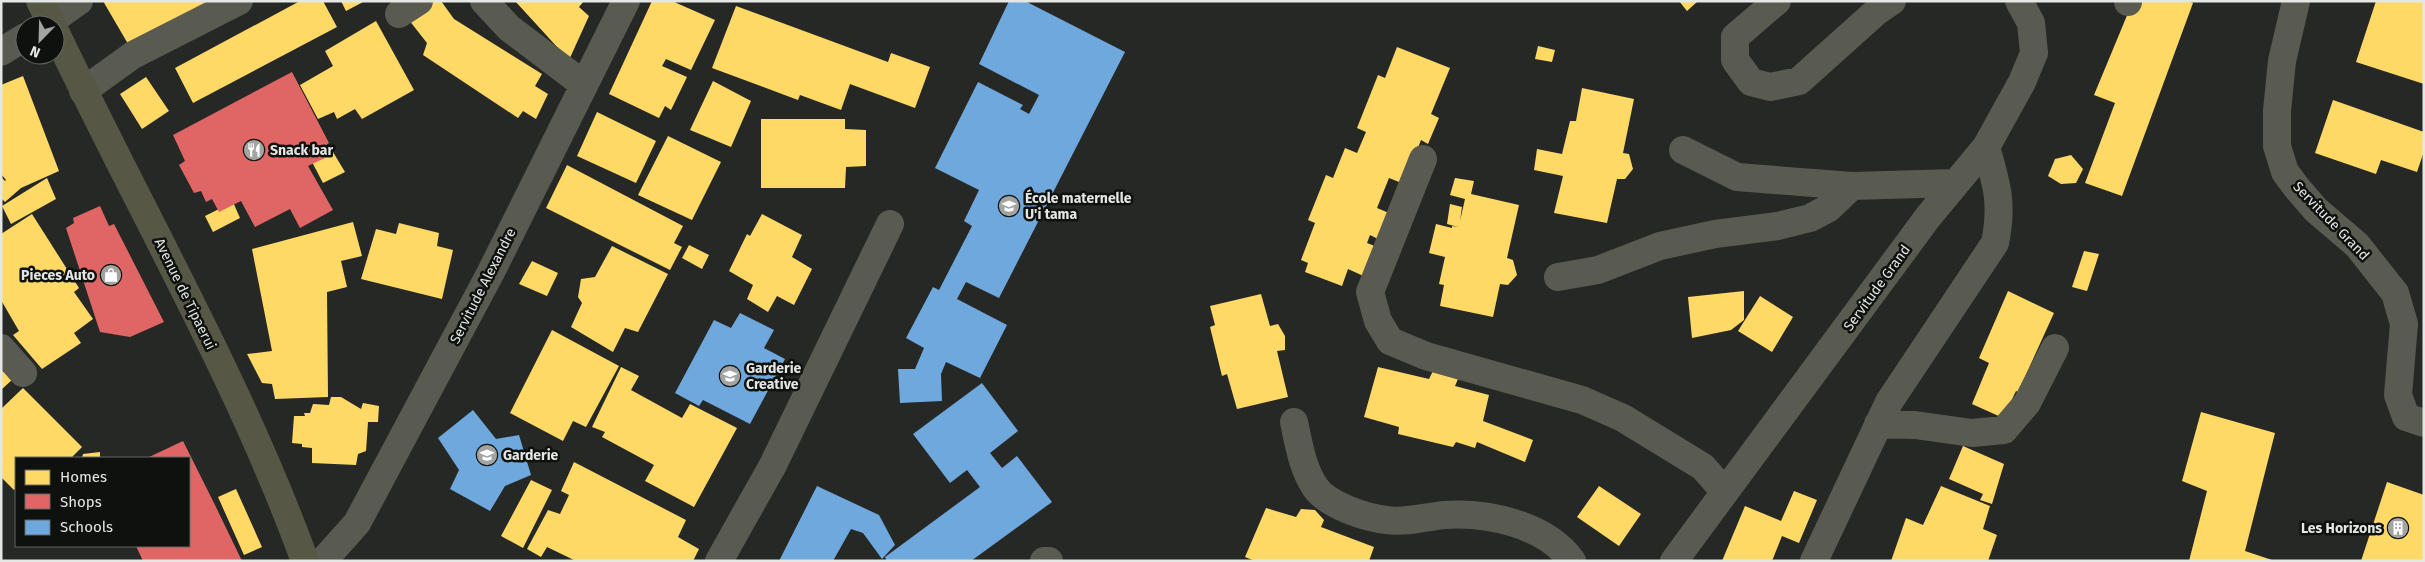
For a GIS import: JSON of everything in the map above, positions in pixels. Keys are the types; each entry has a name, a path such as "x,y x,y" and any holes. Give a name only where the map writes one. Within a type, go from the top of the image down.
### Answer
{"main road":[{"name":"Avenue de Tipaerui","path":"65,55 224,374 264,459 305,561"}],"street":[{"path":"57,15 79,1"},
{"path":"83,91 133,55 239,1"},
{"path":"484,1 509,28 583,84"},
{"name":"Servitude Alexandre","path":"323,561 357,523 491,272 626,1"},
{"path":"1777,1 1735,38 1735,60 1751,82 1770,87 1799,81 1876,12 1892,1"},
{"name":"Servitude Grand","path":"1674,561 1928,217 1986,148 2022,82 2034,54 2031,23 2019,1"},
{"name":"Servitude Grand","path":"2296,1 2282,61 2277,111 2277,146 2285,172 2316,210 2357,245 2395,293 2404,324 2398,395 2406,416 2424,423"},
{"path":"1,52 15,43"},
{"path":"1814,561 1889,402 1927,343 1965,291 1995,243 2000,220 1998,187 1986,148"},
{"path":"1683,150 1737,177 1852,186 1956,183"},
{"path":"1423,159 1370,292 1378,321 1390,341 1426,356 1582,400 1622,418 1703,467 1725,492"},
{"path":"1558,278 1598,270 1660,246 1715,234 1778,226 1810,218 1829,208 1852,186"},
{"path":"719,561 773,466 890,224"},
{"path":"1,348 23,373"},
{"path":"1878,424 1915,425 1972,434 2004,430 2027,403 2055,348"},
{"path":"1294,422 1303,464 1316,488 1332,502 1387,520 1447,515 1487,517 1529,528 1564,550 1572,561"},
{"path":"1044,561 1049,561"}],"building: Homes":[{"path":"103,1 209,1 131,49"},
{"path":"300,1 323,1 337,27 193,103 175,68"},
{"path":"341,1 365,1 346,11"},
{"path":"427,1 441,1 454,19 542,74 535,86 548,94 536,119 523,111 518,118 423,55 427,43 405,15"},
{"path":"515,1 584,1 579,7 589,16 569,60"},
{"path":"652,1 672,1 715,20 691,70 666,59 662,66 687,77 671,110 665,106 659,118 609,94"},
{"path":"1679,1 1698,1 1687,11"},
{"path":"2133,1 2188,1 2193,3 2122,196 2085,183 2115,103 2094,95"},
{"path":"2376,1 2424,1 2424,84 2356,62"},
{"path":"736,6 888,62 891,53 930,67 915,108 850,84 841,110 800,95 798,100 712,68"},
{"path":"376,21 414,90 362,119 355,109 337,119 334,112 318,119 300,85 333,66 325,51"},
{"path":"1538,46 1555,50 1552,62 1535,59"},
{"path":"1397,47 1450,68 1431,114 1439,118 1428,144 1421,140 1404,184 1389,178 1377,208 1389,213 1378,239 1370,235 1367,243 1382,249 1370,279 1348,269 1342,286 1305,272 1308,263 1301,260 1315,223 1308,220 1326,175 1333,178 1345,148 1357,153 1366,132 1357,128 1378,75 1385,78"},
{"path":"23,76 59,171 21,188 5,202 1,198 1,177 6,180 1,174 1,85"},
{"path":"146,77 169,111 142,129 120,94"},
{"path":"713,81 751,101 731,147 690,130"},
{"path":"1582,88 1634,99 1623,153 1629,154 1633,169 1625,179 1617,179 1607,223 1554,213 1563,176 1534,170 1537,149 1562,154 1570,121 1576,121"},
{"path":"2333,100 2424,132 2424,151 2417,172 2381,160 2376,174 2315,153"},
{"path":"597,112 656,141 636,183 577,156"},
{"path":"761,119 845,119 845,129 866,130 866,166 846,167 845,188 761,188"},
{"path":"668,136 721,162 692,220 638,195"},
{"path":"333,152 345,172 323,183 312,162"},
{"path":"2071,155 2083,169 2076,183 2061,184 2048,176 2055,159"},
{"path":"567,165 683,226 674,243 682,247 670,270 546,208"},
{"path":"47,178 56,199 11,224 2,206"},
{"path":"1455,178 1474,181 1471,194 1519,205 1507,258 1513,260 1517,275 1508,285 1500,284 1493,317 1440,306 1444,285 1439,284 1445,257 1429,253 1436,224 1452,228 1452,226 1458,227 1447,224 1450,204 1462,207 1460,221 1465,199 1450,195"},
{"path":"233,202 240,218 213,232 205,216"},
{"path":"32,214 79,288 74,292 93,319 74,333 81,343 42,369 13,335 19,331 1,300 1,234"},
{"path":"762,214 802,235 792,257 812,269 794,305 777,296 768,312 747,299 753,285 729,271 747,234 750,236"},
{"path":"353,222 362,256 341,261 347,287 327,292 328,397 275,399 272,384 262,383 247,354 272,351 252,249"},
{"path":"399,223 439,233 437,246 453,250 442,299 361,279 376,229 396,234"},
{"path":"689,245 709,255 702,269 682,258"},
{"path":"612,246 668,274 638,332 625,328 613,352 571,327 582,303 578,297 581,279 595,277"},
{"path":"2084,251 2099,254 2087,291 2072,287"},
{"path":"532,261 558,273 547,296 519,284"},
{"path":"1744,291 1744,320 1731,330 1692,338 1688,297"},
{"path":"2008,291 2054,313 2018,392 2016,391 2003,418 1972,404 1989,363 1979,358"},
{"path":"1261,294 1270,326 1278,324 1285,336 1285,350 1277,351 1288,397 1237,409 1227,374 1222,376 1210,327 1215,325 1210,306"},
{"path":"1760,296 1793,317 1772,352 1738,331"},
{"path":"552,330 619,366 586,427 573,421 563,441 510,413"},
{"path":"621,367 639,376 631,390 682,418 690,404 737,428 694,507 645,481 654,465 602,437 605,432 592,427"},
{"path":"1378,367 1429,379 1433,371 1458,379 1455,386 1489,395 1483,421 1533,440 1525,462 1477,442 1475,448 1456,442 1453,447 1398,434 1399,427 1364,417"},
{"path":"1,370 13,379 1,390"},
{"path":"23,388 82,447 72,457 15,457 14,490 1,477 1,409"},
{"path":"331,397 341,397 361,409 363,403 379,406 378,422 368,422 366,451 358,454 356,465 312,463 312,448 292,443 294,416 305,416 304,413 310,413 313,404 329,405"},
{"path":"2201,412 2275,433 2245,551 2275,561 2189,561 2207,491 2182,481"},
{"path":"1963,446 2004,464 1992,504 1980,500 1983,494 1949,479"},
{"path":"100,452 100,457 82,457 83,454"},
{"path":"574,462 686,520 678,537 699,549 693,561 576,561 547,547 541,557 527,549 548,510 560,514 569,495 561,491"},
{"path":"531,480 552,490 523,548 501,536"},
{"name":"Les Horizons","path":"2387,482 2424,495 2424,561 2361,561"},
{"path":"1599,486 1641,514 1619,546 1577,517"},
{"path":"1941,486 1990,506 1983,529 1997,535 1988,561 1891,561 1906,518 1923,525"},
{"path":"236,489 262,547 244,555 218,497"},
{"path":"1794,491 1817,500 1799,543 1782,536 1772,561 1722,561 1745,506 1781,521"},
{"path":"1266,508 1296,517 1301,509 1315,510 1324,520 1321,527 1374,547 1369,561 1255,561 1245,557"}],"building: Shops":[{"name":"Snack bar","path":"292,72 329,143 325,146 331,155 308,166 333,210 300,228 290,209 255,227 241,201 219,212 212,199 206,202 201,191 194,193 179,165 185,161 173,135"},
{"name":"Pieces Auto","path":"100,206 109,226 114,224 164,322 130,337 100,332 66,228 74,223 73,218"},
{"path":"183,441 242,561 143,561 136,547 190,547 190,457 149,457"}],"building: Schools":[{"name":"École maternelle U'i tama","path":"1009,1 1025,1 1125,52 999,298 966,282 957,299 1007,325 980,378 946,362 941,374 942,401 900,403 898,369 915,369 924,348 906,338 933,287 939,290 972,226 964,221 979,190 935,168 978,82 1023,105 1020,109 1029,114 1039,95 979,64"},
{"name":"Garderie Creative","path":"740,313 774,330 764,348 785,359 750,424 703,400 699,406 675,393 714,320 731,328"},
{"path":"982,383 1018,431 990,453 1002,468 1017,456 1052,502 971,561 887,561 885,557 980,487 967,470 950,483 913,434"},
{"name":"Garderie","path":"473,410 496,439 519,435 531,475 505,486 490,511 450,489 459,470 438,438"},
{"path":"817,486 879,515 895,545 882,559 863,533 851,529 833,561 779,561"}],"place":[{"name":"Snack bar","path":"254,150"},
{"name":"École maternelle U'i tama","path":"1009,206"},
{"name":"Pieces Auto","path":"111,275"},
{"name":"Garderie Creative","path":"730,376"},
{"name":"Garderie","path":"487,455"},
{"name":"Les Horizons","path":"2398,528"}]}
